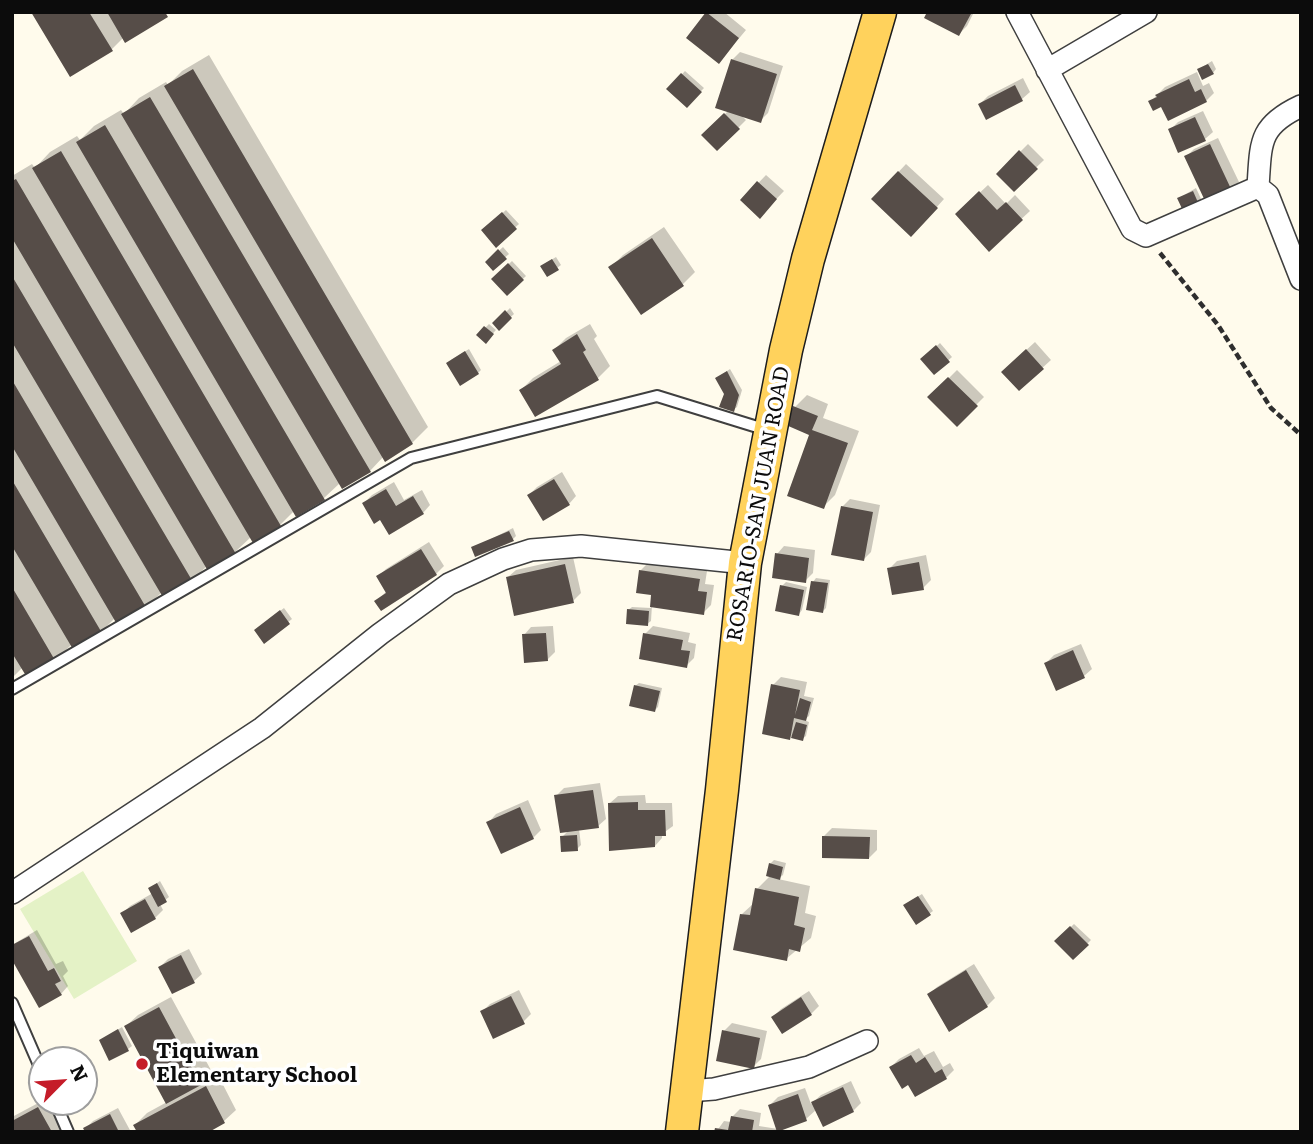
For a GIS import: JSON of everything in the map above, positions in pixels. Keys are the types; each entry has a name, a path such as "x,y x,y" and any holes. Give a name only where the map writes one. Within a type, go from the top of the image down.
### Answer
{"main road":[{"name":"ROSARIO-SAN JUAN ROAD","path":"682,1132 745,563 769,431 808,259 880,12"}],"street":[{"path":"1017,12 1132,229 1146,236 1258,187"},
{"path":"1047,69 1146,12"},
{"path":"1258,187 1265,133 1278,117 1301,106"},
{"path":"1258,187 1268,195 1301,279"},
{"path":"12,893 262,728 380,634 449,584 503,559 531,550 581,546 745,563"},
{"path":"688,1091 713,1089 809,1067 867,1041"}],"lane":[{"path":"12,689 411,458 657,396 769,431"},
{"path":"12,1003 31,1046"}],"path":[{"path":"1146,236 1218,325 1271,408 1301,435"}],"green space":[{"path":"83,871 137,961 74,999 20,909"}],"building":[{"path":"31,12 89,12 113,51 70,77"},
{"path":"107,12 165,12 168,17 125,43"},
{"path":"706,12 739,38 719,64 686,38"},
{"path":"927,12 972,12 959,36 924,18"},
{"path":"731,59 777,74 761,123 715,108"},
{"path":"1208,64 1214,74 1202,80 1197,69"},
{"path":"193,69 413,444 385,462 164,86"},
{"path":"681,73 702,92 687,108 666,89"},
{"path":"1189,79 1195,92 1201,89 1207,102 1168,121 1161,107 1153,111 1148,101"},
{"path":"1015,85 1023,101 986,120 978,104"},
{"path":"150,97 371,472 342,489 121,114"},
{"path":"724,113 740,129 717,151 701,135"},
{"path":"1195,117 1206,141 1178,153 1168,129"},
{"path":"105,125 325,500 296,517 76,142"},
{"path":"1210,144 1232,191 1206,203 1184,156"},
{"path":"1019,150 1038,169 1014,192 996,174"},
{"path":"61,151 281,526 253,543 32,168"},
{"path":"898,171 938,208 911,237 871,199"},
{"path":"16,179 236,554 208,571 12,238 12,181"},
{"path":"757,181 777,199 760,219 740,200"},
{"path":"979,191 997,210 1006,202 1023,220 989,252 955,214"},
{"path":"1193,191 1200,207 1185,215 1177,198"},
{"path":"502,212 517,229 496,248 481,230"},
{"path":"652,238 684,286 641,315 608,267"},
{"path":"498,249 507,259 493,271 485,262"},
{"path":"552,259 559,270 547,277 540,266"},
{"path":"508,263 524,280 507,296 491,279"},
{"path":"12,276 193,582 164,599 12,342"},
{"path":"505,310 512,318 499,331 492,323"},
{"path":"484,326 494,334 486,344 476,335"},
{"path":"577,334 586,350 583,352 599,380 535,417 519,390 561,364 552,350"},
{"path":"936,345 950,362 934,375 920,359"},
{"path":"1026,349 1044,369 1019,391 1001,372"},
{"path":"465,351 479,374 460,386 446,363"},
{"path":"727,371 739,395 734,412 719,407 724,394 715,378"},
{"path":"948,377 978,406 957,427 927,397"},
{"path":"12,380 147,609 118,626 12,446"},
{"path":"793,406 818,416 812,430 848,443 824,509 787,496 809,435 786,425"},
{"path":"554,479 570,505 543,521 527,495"},
{"path":"12,480 102,633 74,651 12,546"},
{"path":"386,489 396,506 413,496 424,514 389,535 380,520 374,524 362,503"},
{"path":"841,506 873,512 864,561 831,555"},
{"path":"509,531 514,541 475,557 471,547"},
{"path":"421,549 437,575 381,611 374,601 386,593 376,576"},
{"path":"775,553 809,558 806,583 772,578"},
{"path":"919,562 924,590 892,595 887,568"},
{"path":"565,564 574,603 514,616 506,577"},
{"path":"639,570 700,579 698,591 707,592 704,615 650,607 651,595 636,593"},
{"path":"811,581 828,583 823,613 806,610"},
{"path":"780,585 804,590 799,616 775,611"},
{"path":"12,587 56,662 28,679 12,653"},
{"path":"627,609 649,611 648,626 626,624"},
{"path":"280,610 290,624 264,644 254,630"},
{"path":"546,633 548,661 524,663 522,634"},
{"path":"643,633 683,640 681,650 690,651 687,668 639,659"},
{"path":"1073,650 1085,678 1056,691 1044,663"},
{"path":"771,684 800,690 795,715 800,698 811,702 806,721 794,718 790,740 762,734"},
{"path":"634,685 660,691 655,712 629,706"},
{"path":"796,722 807,725 803,741 791,738"},
{"path":"593,790 599,828 560,833 554,795"},
{"path":"638,802 638,810 665,810 666,836 655,836 655,847 609,851 608,803"},
{"path":"520,807 534,839 501,854 486,822"},
{"path":"577,835 578,851 561,852 560,836"},
{"path":"822,836 870,837 869,859 822,858"},
{"path":"769,863 783,867 780,880 766,876"},
{"path":"157,883 167,902 158,907 148,888"},
{"path":"755,888 799,897 794,925 805,928 800,952 789,949 787,961 733,950 740,914 750,915"},
{"path":"918,896 931,915 916,925 903,905"},
{"path":"145,899 156,919 131,933 120,913"},
{"path":"1070,926 1089,945 1073,960 1054,941"},
{"path":"29,936 48,971 54,968 61,981 55,984 62,995 39,1008 12,960 12,945"},
{"path":"181,955 195,983 172,994 158,967"},
{"path":"966,970 988,1007 949,1032 927,994"},
{"path":"511,996 525,1024 493,1039 480,1011"},
{"path":"801,997 812,1015 782,1034 771,1017"},
{"path":"159,1007 201,1085 166,1104 124,1026"},
{"path":"118,1029 129,1051 109,1061 99,1040"},
{"path":"722,1030 760,1038 754,1069 716,1061"},
{"path":"911,1055 916,1063 925,1057 935,1073 942,1069 947,1079 915,1097 908,1085 902,1089 889,1067"},
{"path":"206,1086 225,1123 209,1132 137,1132 133,1125"},
{"path":"843,1087 854,1112 823,1127 811,1102"},
{"path":"798,1094 807,1121 777,1132 768,1105"},
{"path":"28,1112 28,1116 43,1116 52,1132 12,1132 12,1121"},
{"path":"110,1114 119,1132 85,1132 83,1128"},
{"path":"731,1116 754,1120 752,1132 714,1132 715,1128 728,1130"}],"place":[{"name":"Tiquiwan Elementary School","path":"142,1064"}]}
